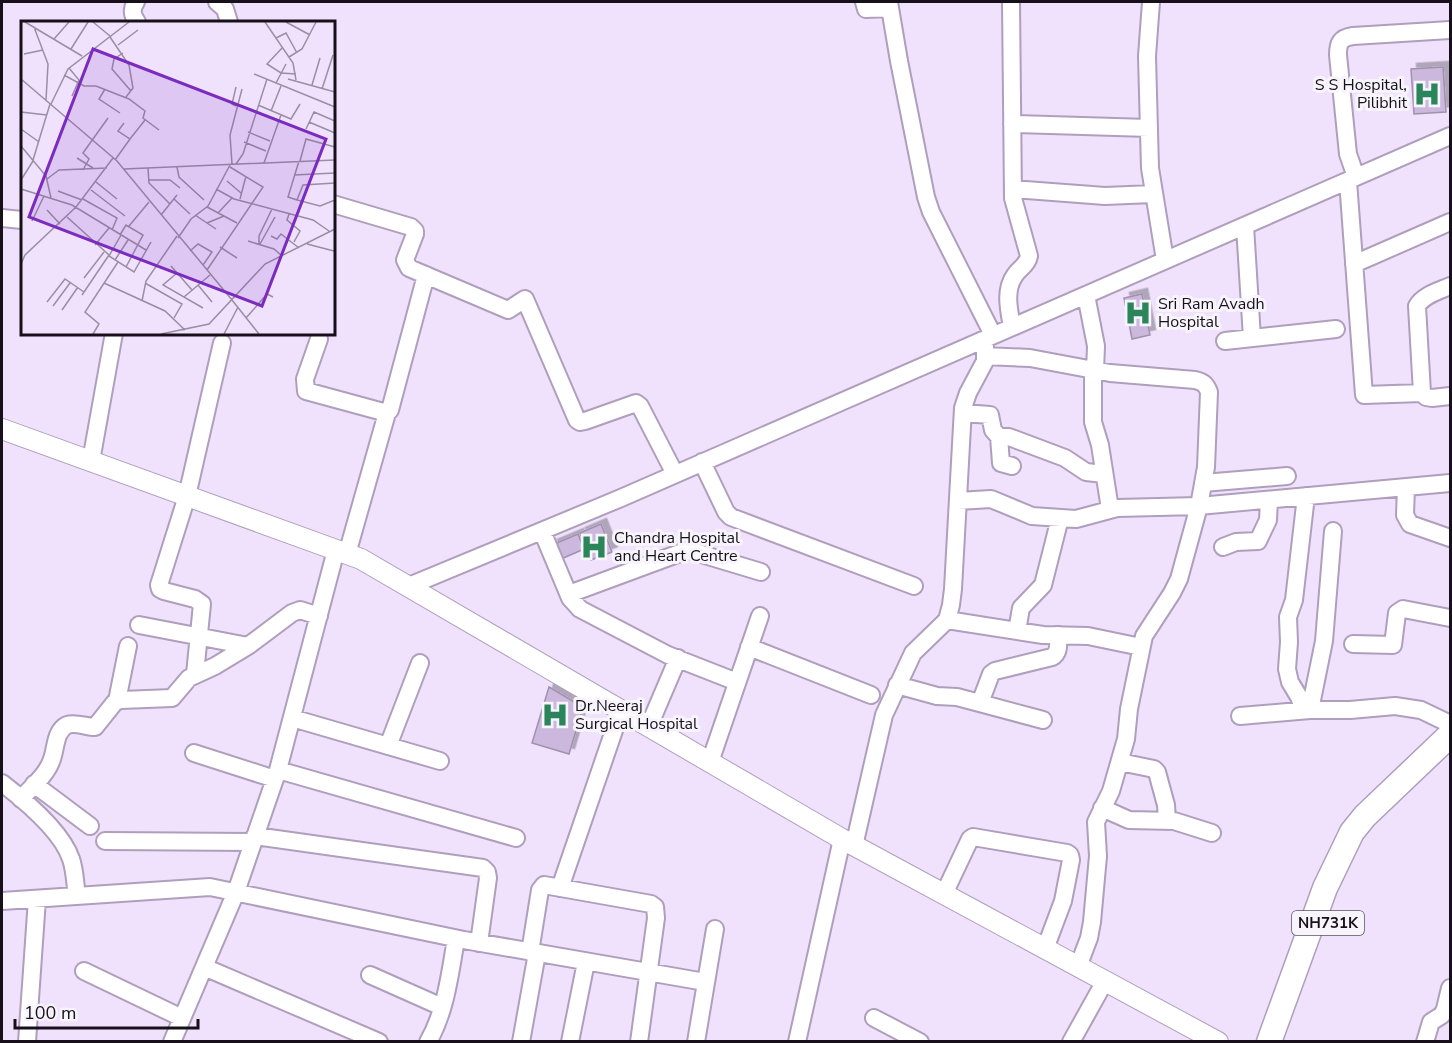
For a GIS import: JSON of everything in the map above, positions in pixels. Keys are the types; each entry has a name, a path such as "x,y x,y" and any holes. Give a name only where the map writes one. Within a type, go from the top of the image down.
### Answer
{"highway":[{"name":"NH731K","path":"1269,1041 1325,888 1352,832 1365,816 1450,735"},
{"name":"NH731K","path":"1285,1041 1339,891 1374,821 1376,807"}],"main road":[{"path":"5,431 361,559 848,842 1218,1041"}],"street":[{"path":"136,2 132,14 136,21"},
{"path":"217,2 225,9 230,21"},
{"path":"796,1041 881,726 897,685 913,653 946,620 951,605 964,401 983,365 988,343 926,197 890,5 866,9 864,2"},
{"path":"1011,2 1013,198 1029,256 1026,265 1016,273 1010,283 1008,304 1012,327"},
{"path":"1151,2 1147,56 1149,128 1153,194 1165,260"},
{"path":"1422,393 1364,395 1353,264 1352,179 1338,47 1344,38 1353,36 1450,30"},
{"path":"1012,124 1149,128"},
{"path":"409,586 988,343 1012,327 1450,136"},
{"path":"1013,189 1105,196 1153,194"},
{"path":"334,204 411,227 415,234 405,260 409,268 508,310 525,299 577,420 585,421 636,403 640,406 675,474"},
{"path":"2,218 21,220"},
{"path":"1353,264 1450,222"},
{"path":"1245,226 1252,338"},
{"path":"172,1041 236,892 276,775 319,616 387,412 390,410 426,275"},
{"path":"1450,286 1420,300 1417,306 1422,393 1432,398 1450,396"},
{"path":"1086,295 1096,346 1093,422 1100,445 1110,509"},
{"path":"1225,340 1336,329"},
{"path":"91,462 114,334"},
{"path":"319,339 305,379 306,391 387,412"},
{"path":"195,674 202,609 200,601 164,591 159,585 187,496 222,342"},
{"path":"988,343 1030,358 1094,370 1195,380 1206,385 1209,392 1203,483 1199,506 1179,579 1147,630 1141,647 1129,709 1126,739 1111,791 1096,822 1098,856 1092,922 1089,938 1078,967"},
{"path":"963,413 990,415 993,430 999,437 1001,463 1012,466"},
{"path":"999,437 1009,437 1065,458 1086,472 1104,474"},
{"path":"702,462 726,512 731,517 914,586"},
{"path":"1203,483 1287,476"},
{"path":"958,501 991,499 1032,516 1060,518 1084,517 1110,509 1199,506 1450,483"},
{"path":"1406,487 1405,515 1410,524 1450,538"},
{"path":"1306,496 1294,600 1287,627 1288,677 1307,710"},
{"path":"1223,547 1233,542 1254,542 1260,539 1268,520 1269,500"},
{"path":"1017,631 1021,608 1043,585 1050,566 1060,518"},
{"path":"542,531 569,594 574,604 580,609 678,658 737,682"},
{"path":"1307,710 1324,641 1333,531"},
{"path":"569,594 688,550 761,572"},
{"path":"1353,644 1393,645 1397,614 1403,609 1450,618"},
{"path":"117,701 172,698 184,681 248,646 296,610 319,616"},
{"path":"710,762 759,616"},
{"path":"946,620 1017,631 1058,635 1078,634 1141,647"},
{"path":"139,625 248,646"},
{"path":"980,704 991,674 1001,668 1056,655 1058,635"},
{"path":"77,896 71,858 65,847 54,831 12,791 34,784 46,772 60,732 65,727 71,724 95,727 117,701 128,646"},
{"path":"749,646 871,695"},
{"path":"649,726 678,658"},
{"path":"388,746 420,663"},
{"path":"897,685 931,695 952,696 1043,720"},
{"path":"1240,716 1395,706 1412,708 1450,724"},
{"path":"560,888 621,710"},
{"path":"292,717 440,761"},
{"path":"194,753 516,838"},
{"path":"1120,762 1157,772 1166,805 1167,820"},
{"path":"34,784 90,826"},
{"path":"1102,808 1129,820 1183,822 1212,832"},
{"path":"944,894 973,837 1067,853 1071,860 1063,901 1045,949"},
{"path":"105,842 254,839 483,868 488,872 488,878 479,943"},
{"path":"521,1041 540,890 544,885 651,904 655,907 657,918 639,1041"},
{"path":"2,901 210,887 456,939 705,982"},
{"path":"27,1041 37,898"},
{"path":"696,1041 715,928"},
{"path":"428,1041 438,1022 456,939"},
{"path":"570,1041 586,962"},
{"path":"204,967 379,1041"},
{"path":"84,971 182,1018"},
{"path":"370,975 442,1007"},
{"path":"1071,1041 1105,981"},
{"path":"1425,1041 1431,1022 1442,1015 1445,1010 1450,988"},
{"path":"874,1018 920,1041"}],"building":[{"path":"1443,67 1446,112 1414,114 1411,69"},
{"path":"1142,294 1150,335 1132,339 1124,298"},
{"path":"601,524 612,552 591,560 580,533"},
{"path":"578,534 584,549 559,560 552,545"},
{"path":"549,687 583,707 569,754 532,743"}],"place":[{"name":"S S Hospital, Pilibhit","path":"1427,94"},
{"name":"Sri Ram Avadh Hospital","path":"1138,313"},
{"name":"Chandra Hospital and Heart Centre","path":"594,547"},
{"name":"Dr.Neeraj Surgical Hospital","path":"555,715"}]}
